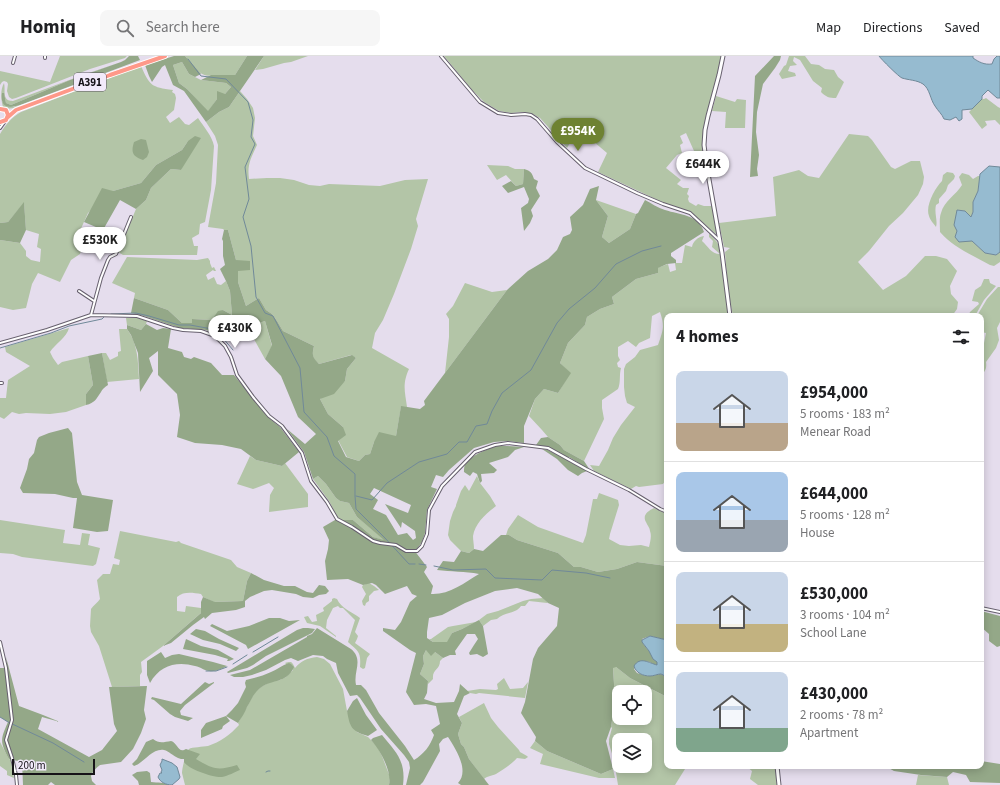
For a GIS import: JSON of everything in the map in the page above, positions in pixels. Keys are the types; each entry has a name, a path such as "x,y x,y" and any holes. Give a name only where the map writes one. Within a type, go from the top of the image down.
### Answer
{"highway":[{"name":"A391","path":"3,110 16,110 165,56"},
{"path":"2,122 8,117 8,113 3,110"},
{"name":"A391","path":"8,117 16,110"}],"street":[{"path":"13,63 15,56"},
{"path":"441,56 480,102 498,113 511,115 531,115 537,119 558,142 586,168 637,193 690,213 720,242"},
{"path":"723,56 705,130 704,145 720,242 730,313"},
{"path":"0,105 3,110"},
{"path":"0,128 2,122"},
{"path":"0,128 2,122"},
{"path":"91,315 101,278 108,260 116,254 131,217"},
{"path":"79,291 94,301"},
{"path":"0,342 47,330 91,315 137,316 173,328 202,331 214,336 225,346 232,356 237,375 253,397 269,416 282,426 302,453 312,480 337,519 373,540 380,543 393,544 406,551 416,551 422,546 426,534 429,510 442,486 475,452 495,444 508,443 548,448 629,490 664,511"},
{"path":"984,609 1000,612"},
{"path":"0,642 6,668 12,720 6,740 12,758 17,785"},
{"path":"777,769 779,785"}],"green space":[{"path":"60,56 127,56 12,99 9,97 7,91 7,82 4,81 0,85 0,71 50,82"},
{"path":"129,56 138,56 140,60 20,105 9,107 4,105 2,102 2,93 4,93 6,103 11,105 70,80 121,62"},
{"path":"174,56 185,56 201,74 195,77 189,74 182,62 173,65 179,83 187,89 208,111 217,99 217,91 225,94 231,87 226,83 201,80 211,75 235,75 247,56 264,56 229,107 219,112 206,122 184,91 173,85 165,65 152,82 149,76 145,65"},
{"path":"185,56 247,56 235,75 208,76 200,73"},
{"path":"264,56 308,56 291,62 255,70"},
{"path":"444,56 721,56 718,75 705,124 702,152 694,151 686,133 680,136 683,143 680,145 682,153 677,155 666,168 681,180 677,184 683,188 689,188 687,194 689,196 689,202 696,206 698,204 712,206 718,236 691,212 664,203 598,172 607,153 579,128 567,148 540,118 533,114 499,111 484,102"},
{"path":"774,56 781,56 775,68 763,84 757,112 756,132 759,155 757,169 758,176 750,177 755,76"},
{"path":"789,56 805,56 811,64 819,65 825,69 834,70 838,77 844,82 836,98 831,98 824,95 821,92 822,88 813,81 800,60 794,57 793,61 797,65 790,66 788,71 795,73 796,76 782,79 779,74 786,65"},
{"path":"121,62 70,80 11,105 6,103 4,94 2,102 1,95 4,83 5,97 9,101 13,101 80,76"},
{"path":"182,62 189,74 201,80 226,83 231,87 225,94 217,99 208,112 187,89 179,83 173,65"},
{"path":"141,66 149,82 160,88 173,90 172,92 175,94 176,98 174,110 166,117 170,123 179,117 185,124 189,125 198,118 213,142 211,190 205,222 200,224 199,234 192,238 194,246 198,246 197,255 123,255 118,252 136,209 146,200 151,188 171,169 181,170 188,141 182,150 156,165 141,183 113,191 88,213 74,244 82,248 80,254 71,260 60,282 38,273 32,284 26,308 13,310 0,307 0,240 20,243 26,251 26,256 31,260 40,262 41,249 37,247 39,234 26,230 24,203 8,222 0,223 0,134 4,127 21,112"},
{"path":"240,91 253,108 255,118 253,136 257,145 249,165 249,179 280,178 320,186 329,184 380,186 405,180 428,179 416,219 418,226 411,249 383,320 375,333 372,348 409,369 405,384 407,407 401,407 396,436 374,442 370,454 365,455 359,461 347,457 338,440 343,427 328,414 320,399 345,381 347,369 356,358 351,355 319,364 313,356 314,346 283,331 272,314 266,310 259,298 246,306 238,282 238,270 250,270 236,260 228,230 208,227 216,183 218,145 215,136 206,122 219,112 229,107"},
{"path":"716,96 735,102 737,99 746,100 745,128 725,128 726,112 712,111"},
{"path":"986,98 1000,108 1000,125 995,120 985,121 987,125 982,129 969,112 982,99"},
{"path":"2,102 13,107 20,105 12,108 3,107"},
{"path":"849,134 868,136 891,167 895,169 911,161 920,161 924,177 923,184 918,195 858,262 883,290 906,276 925,256 936,256 947,259 957,271 950,286 951,294 958,302 957,309 954,313 732,313 728,291 725,252 730,248 724,247 719,223 776,216 773,177 799,170 808,176 819,178"},
{"path":"195,136 201,138 181,170 171,169 151,188 146,200 136,209 120,200 103,230 84,222 102,188 113,191 141,183 156,165 182,150 188,141"},
{"path":"141,139 146,140 149,152 147,157 143,160 133,153 134,142"},
{"path":"487,165 508,166 515,169 524,169 523,184 516,186 506,175 497,180"},
{"path":"524,169 530,171 534,179 538,181 536,188 540,196 531,210 533,216 524,231 521,208 528,203 529,199 524,187 508,193 502,186 511,181 516,186 523,184"},
{"path":"947,172 953,173 955,176 939,199 939,203 936,205 936,227 931,220 928,207 936,188 942,181 943,175"},
{"path":"962,173 969,175 973,179 980,176 978,191 973,202 973,212 971,217 965,211 958,210 957,213 972,241 985,253 996,255 1000,252 1000,262 994,266 957,246 940,232 940,217 947,202 962,185 959,177"},
{"path":"599,186 596,200 608,216 602,237 609,243 630,229 636,214 645,200 662,209 693,218 701,226 704,232 671,253 671,256 676,260 676,263 667,264 658,268 658,273 636,279 612,297 614,304 600,309 587,317 585,325 568,343 560,363 571,373 558,393 544,389 535,399 524,426 524,443 508,441 494,442 474,448 443,477 436,475 431,487 437,489 427,510 425,533 422,542 416,550 414,550 427,567 424,572 433,586 431,594 444,593 462,585 479,574 437,570 443,561 454,562 461,551 469,553 474,549 483,551 501,535 509,535 517,540 558,553 574,567 581,567 598,572 617,569 637,562 664,566 664,639 650,636 642,639 645,646 658,662 657,665 654,665 650,662 642,661 634,669 637,673 647,676 660,674 664,676 664,695 652,689 652,685 644,685 630,678 616,667 613,668 614,685 612,685 612,720 606,741 612,769 601,774 547,751 535,741 536,737 521,713 525,702 533,659 538,648 557,626 559,608 548,603 538,594 517,588 495,591 465,603 442,615 429,618 427,632 427,638 433,642 447,642 452,633 479,620 483,626 488,654 483,657 477,654 470,655 469,653 478,639 475,634 467,634 455,651 456,655 450,655 443,658 435,652 431,656 426,650 423,656 424,664 420,674 428,681 427,693 424,699 436,703 454,702 459,691 460,684 470,693 464,696 457,714 462,723 458,734 461,744 464,747 469,759 489,785 461,785 458,783 461,778 462,766 460,759 448,737 443,739 439,744 440,751 423,782 420,785 406,785 410,768 409,762 381,729 360,698 357,695 350,696 338,673 336,663 323,656 313,655 298,661 291,658 252,675 234,677 230,675 250,670 312,634 317,628 355,653 358,662 355,680 356,685 361,685 366,690 379,713 414,760 424,752 431,743 434,735 431,730 440,724 436,706 426,704 414,705 406,692 416,653 383,631 383,628 395,630 401,622 410,602 417,596 412,594 407,586 385,594 372,583 363,585 348,579 327,580 325,561 329,540 323,527 335,520 353,520 373,537 384,540 357,517 349,503 340,501 336,498 318,476 313,479 304,452 287,429 305,444 316,434 298,417 281,376 265,359 272,345 265,321 256,324 250,332 240,334 233,327 222,329 217,334 206,330 180,328 131,313 134,298 168,310 182,323 192,323 192,319 212,320 218,311 223,310 232,315 230,291 220,269 225,265 222,239 224,230 228,230 236,260 250,261 250,270 238,271 238,282 246,306 259,298 266,310 272,314 283,331 314,346 313,356 319,364 352,355 356,358 347,369 345,381 334,394 320,399 328,414 343,427 346,435 338,441 346,457 359,461 365,455 370,454 379,432 396,436 401,406 420,409 425,405 424,401 507,290 528,271 548,259 557,250 563,237 570,234 572,230 570,217 583,205 590,189","holes":["374,488 411,505 408,513 385,504 401,528 402,522 415,531 416,538 413,540 407,533 398,535 386,515 373,509 378,500 370,494"]},
{"path":"596,200 636,214 630,229 609,243 602,237 608,216"},
{"path":"24,202 26,230 20,243 0,240 0,223 8,222"},
{"path":"710,234 720,248 729,313 664,313 664,482 663,484 639,487 636,486 631,489 594,471 590,465 599,466 613,438 635,407 627,403 624,387 624,369 626,364 635,357 640,350 658,345 663,328 660,312 652,316 650,338 639,343 636,347 628,341 618,347 618,356 620,360 617,363 618,367 621,368 619,386 618,389 602,400 604,419 584,461 564,450 560,445 548,437 529,416 535,399 544,389 558,393 570,373 560,363 568,343 585,325 587,317 600,309 614,304 612,297 636,279 658,273 657,268 668,264 670,272 676,270 675,263 682,263 685,245 692,247 695,241 700,237 704,236 702,241 712,251 720,254 712,247 713,241 709,237"},
{"path":"127,257 197,260 208,258 212,268 214,267 216,271 213,270 206,275 208,280 214,277 217,284 221,285 226,281 230,291 232,315 223,310 212,320 192,319 193,323 182,323 168,310 134,298 135,293 112,283"},
{"path":"984,279 989,279 990,283 996,286 984,300 977,313 970,313 979,304 978,302 972,301 975,290 981,286"},
{"path":"465,283 492,292 507,290 445,373 449,337 449,319 446,314 453,306"},
{"path":"998,287 1000,287 1000,322 997,328 999,340 996,348 986,362 984,372 984,343 986,333 984,333 984,313 979,313 987,299"},
{"path":"126,318 138,318 147,321 141,330 127,325"},
{"path":"265,321 272,346 265,359 250,332 256,324"},
{"path":"146,324 157,330 163,328 171,329 168,348 182,352 184,357 191,359 194,357 211,363 222,375 234,375 269,418 280,427 299,452 282,466 256,460 241,449 222,445 195,443 177,437 180,415 177,394 158,375 158,351 149,358 153,371 140,392 138,353 127,329 127,325 141,330"},
{"path":"69,328 66,334 50,352 58,365 62,362 88,356 93,385 86,394 86,405 66,412 50,414 19,414 12,412 4,419 0,417 0,398 6,398 8,380 30,366 6,352 5,347"},
{"path":"119,329 127,329 131,335 137,353 139,379 107,382 102,353 106,353 110,360 118,356 118,352 121,351"},
{"path":"102,353 108,385 93,402 86,405 86,394 93,385 88,356"},
{"path":"68,428 72,433 77,482 82,495 113,500 108,531 97,532 73,528 77,498 55,494 23,493 20,488 29,459 34,453 39,437"},
{"path":"548,437 560,445 564,450 584,461 590,470 569,457 565,457 548,447 536,445 541,438"},
{"path":"496,446 524,447 515,450 508,457 489,463 497,470 494,473 481,474 482,481 480,483 477,474 473,472 470,476 464,472 467,461 479,453"},
{"path":"542,449 548,450 587,471 578,476 568,470 557,459"},
{"path":"250,456 256,460 282,466 285,463 308,494 308,507 269,512 270,495 274,488 269,483 253,489 237,484"},
{"path":"318,476 336,498 340,501 349,503 357,517 386,541 373,537 353,520 341,520 338,518 329,501 313,479"},
{"path":"477,476 480,483 496,506 476,527 473,536 474,549 469,553 461,551 450,540 448,535 450,521 461,491 465,485 469,491"},
{"path":"599,493 618,500 619,505 609,539 620,545 641,545 649,547 651,535 650,529 645,520 645,515 654,508 664,513 664,566 637,562 617,569 598,572 581,567 574,567 558,553 506,535 508,529 518,515 538,527 583,543 593,499 597,499"},
{"path":"0,520 65,530 63,543 80,545 82,533 90,534 88,545 100,548 96,564 93,566 0,553"},
{"path":"120,531 176,542 179,541 231,560 237,567 251,573 247,581 243,601 214,602 203,597 201,594 192,593 186,593 177,597 177,611 185,612 186,606 201,608 202,612 163,646 141,662 142,672 140,675 140,686 112,687 99,646 91,632 90,626 91,609 100,599 97,580 103,574 110,574 113,564 119,565 120,560 114,558"},
{"path":"251,573 264,580 284,586 295,586 307,592 313,593 319,585 325,586 329,591 326,594 313,598 272,590 264,591 250,597 245,601 245,607 236,610 212,613 205,619 204,617 171,643 163,646 201,613 201,602 203,597 215,602 243,601 247,581"},
{"path":"369,583 379,590 374,591 369,596 369,601 365,606 363,605 362,601 366,594 362,587 363,585"},
{"path":"334,598 360,618 355,632 358,636 355,643 370,654 367,658 365,668 363,669 360,667 360,655 348,642 355,620 343,608 338,606 333,608 327,620 326,628 336,637 320,626 307,623 304,617 308,616 312,622 317,621 316,615 324,611 323,608"},
{"path":"543,598 548,603 529,601 525,606 521,606 519,609 497,619 491,620 483,626 479,620 487,614 523,601"},
{"path":"984,612 1000,616 1000,646 997,647 989,641 989,634 984,630"},
{"path":"269,618 280,618 289,621 300,620 248,649 246,645 210,626 212,624 227,631 249,626"},
{"path":"476,622 452,633 448,642 433,642 429,639 448,627"},
{"path":"303,628 315,629 312,633 266,656 247,668 227,672 297,630"},
{"path":"196,629 205,631 239,648 236,651 190,634"},
{"path":"186,639 201,646 218,650 234,659 227,661 228,659 215,655 183,649"},
{"path":"426,650 435,652 443,658 434,673 433,679 428,684 428,681 420,674 424,664 423,656"},
{"path":"161,652 165,658 179,654 227,666 218,670 207,671 188,665 175,664 164,668 150,683 147,675 147,661"},
{"path":"6,657 19,706 60,722 42,717 38,729 89,757 102,750 117,731 114,724 109,687 147,686 144,710 146,719 133,749 121,762 100,765 96,768 91,776 92,781 96,785 55,785 51,782 48,785 23,785 22,762 9,759 2,741 2,737 8,722 0,717 0,668 6,668 12,710"},
{"path":"317,657 324,659 330,664 343,689 347,711 357,732 368,737 377,746 390,777 389,785 185,785 182,771 185,757 189,749 208,746 225,738 232,732 239,725 238,723 255,692 270,682 286,677 293,670 285,663 292,662 295,668 304,660"},
{"path":"289,663 294,667 291,673 283,679 268,683 257,691 238,723 226,716 238,703 246,687 246,680 265,675"},
{"path":"613,667 616,667 630,678 644,685 614,685"},
{"path":"504,678 510,689 523,688 528,682 525,698 479,693 476,694 467,691 480,689 496,690 498,689 497,684"},
{"path":"205,682 209,684 214,683 185,705 180,711 181,715 193,718 188,721 175,717 151,699 152,697 181,704"},
{"path":"652,689 664,695 664,769 685,769 675,785 618,785 616,773 652,773 652,733 612,733 612,754 609,739 611,727 612,720 612,725 652,725"},
{"path":"357,698 366,715 377,730 368,736 358,732 350,725 347,711 353,701"},
{"path":"484,703 491,718 498,727 520,752 528,757 525,759 517,758 510,765 496,774 484,779 469,759 464,747 461,744 458,734 462,723 459,717"},
{"path":"226,716 230,721 223,726 222,729 201,738 201,730 206,723"},
{"path":"382,735 399,757 403,769 403,785 389,785 389,773 387,767 378,749 371,740"},
{"path":"153,739 159,742 171,741 181,750 186,749 200,754 196,759 211,767 225,768 237,765 240,770 222,777 213,776 186,765 184,759 180,759 164,750 152,753 134,766 132,764 137,759 146,742"},
{"path":"535,741 547,751 601,774 612,769 615,778 599,778 540,764 543,754 530,748"},
{"path":"0,742 11,760 14,778 7,775 7,771 0,766"},
{"path":"984,761 1000,764 1000,783 970,782 966,775 953,772 947,777 894,771 890,769 984,769"},
{"path":"750,769 775,769 777,785 758,785 750,779 752,771"},
{"path":"147,771 150,773 151,782 170,785 139,785 138,781 132,775 137,772"},
{"path":"918,775 947,777 949,785 916,785"}],"water":[{"path":"879,56 973,56 973,58 984,64 992,64 997,56 1000,56 1000,98 997,98 988,90 982,96 982,99 972,109 962,110 962,119 959,121 956,117 950,120 944,119 933,103 929,91 923,84 900,77"},
{"path":"989,166 1000,167 1000,252 996,255 985,253 972,241 959,242 955,237 957,231 954,225 957,210 965,211 971,217 973,212 973,202 978,191 980,174"},
{"path":"650,636 664,639 664,676 661,674 651,676 640,674 635,668 634,666 639,661 657,665 657,662 653,659 642,640"},
{"path":"162,759 177,767 180,777 172,785 164,783 158,777 160,773 162,773 160,765"}],"waterway":[{"path":"188,59 201,76 226,79 248,102 253,120 251,137 255,144 245,167 249,199 243,217 251,246 256,297 265,313 273,316 300,368 304,412 327,437 334,456 355,474 356,509 409,564 415,564"},
{"path":"356,496 372,500 387,483 419,462 447,454 459,442 467,442 476,426 487,424 502,393 531,370 557,323 569,309 595,288 616,264 642,251 661,246"},
{"path":"111,314 136,313 179,325 190,325 212,329 222,337 233,350"},
{"path":"0,348 51,333 69,326 102,319 104,317"},
{"path":"419,564 426,565"},
{"path":"434,566 453,570 486,569 495,578 542,580 552,570 586,573 610,578"},
{"path":"253,652 278,637"},
{"path":"233,664 247,655"},
{"path":"206,671 216,671 227,667"},
{"path":"0,717 53,743 84,762"},
{"path":"266,772 270,771"}]}
